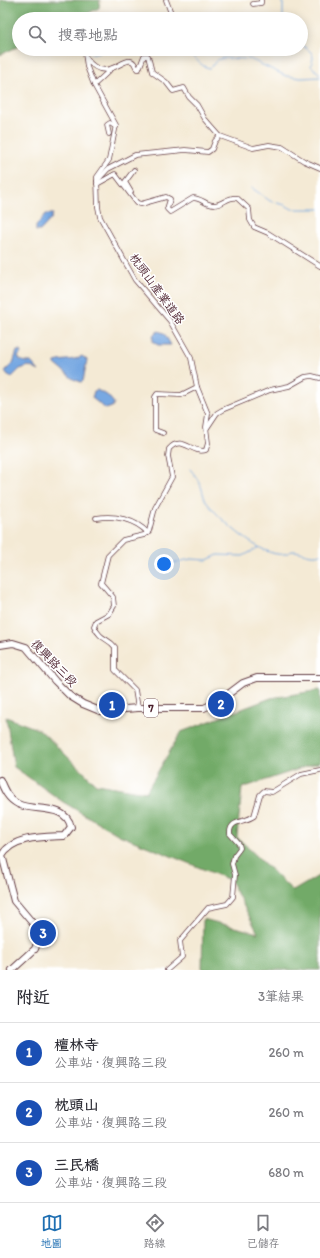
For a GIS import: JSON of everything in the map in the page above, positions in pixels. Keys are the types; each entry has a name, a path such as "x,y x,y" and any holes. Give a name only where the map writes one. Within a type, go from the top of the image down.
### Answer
{"main road":[{"name":"復興路三段","path":"0,645 13,643 26,647 70,696 92,709 110,711 138,708 204,708 219,702 244,683 257,678 320,678"},
{"path":"0,780 6,794 19,804 56,812 64,816 71,827 64,836 33,838 18,843 5,850 2,855 14,901 35,926 39,938 35,948 12,970"}],"street":[{"path":"166,0 171,12"},
{"path":"253,4 262,2 261,0"},
{"path":"94,85 109,71 125,62 129,61 138,69 144,56 148,56 152,72 164,80 173,91 184,88 189,97 197,105 205,119 220,136 249,147 282,147 300,159 320,168"},
{"path":"85,57 96,68 109,71"},
{"path":"85,57 94,85 115,122 116,127 109,160 98,174 97,183"},
{"path":"110,134 107,125 110,123 116,127"},
{"path":"97,183 114,164 135,155 185,150 208,152 212,149 215,140 220,136"},
{"path":"134,170 125,182 137,203 141,204 169,198 171,200 168,210 170,212 193,198 211,205 219,204 230,198 237,198 249,209 250,220 254,227 276,238 320,266"},
{"path":"97,183 114,174 118,176 123,187 132,195"},
{"name":"枕頭山產業道路","path":"97,183 100,217 135,280 170,321 187,350 191,358 197,387 207,410 206,428 208,443 203,451 181,443 175,444 170,448 168,456 172,477 155,508 151,528 148,533"},
{"path":"206,428 217,413 222,410 270,390 289,386 305,377 312,376 320,378"},
{"path":"163,433 155,430 155,397 157,394 181,395 197,387"},
{"path":"96,518 108,517 132,521 148,533"},
{"path":"138,708 136,690 118,674 114,667 115,647 112,643 102,639 94,626 96,621 109,614 114,606 113,597 101,583 108,555 126,538 148,533"},
{"path":"167,970 182,957 180,941 188,933 194,923 208,908 227,904 233,897 236,876 232,864 234,856 240,848 239,844 230,834 233,824 236,822 247,821 254,816 260,795 264,791 272,792 301,774 320,770"}],"green space":[{"path":"0,0 100,0 99,8 91,12 12,12 12,49 0,55"},
{"path":"320,690 320,762 242,788 237,837 293,891 320,875 320,970 204,970 202,968 203,919 258,933 230,880 119,835 63,802 14,767 6,717 40,730 96,784 146,792 181,732 271,698"}],"water":[{"path":"46,214 53,214 51,219 40,231 36,231 36,226"},
{"path":"158,331 164,333 171,345 158,345 153,342 153,336"},
{"path":"17,351 20,351 21,353 18,357 20,360 31,362 39,371 29,366 20,369 12,377 8,375 5,371 13,363"},
{"path":"82,356 87,360 83,381 81,382 73,379 55,364 55,362 76,359"},
{"path":"97,390 107,395 114,403 112,407 106,409 92,398 94,391"}],"waterway":[{"path":"283,0 283,12"},
{"path":"308,50 312,53 313,58 311,66 320,74"},
{"path":"193,56 199,63 210,68 217,60 223,58 250,59 286,76 301,78 320,77"},
{"path":"252,188 270,201 285,205 292,209 320,209"},
{"path":"190,469 196,476 208,504 232,528 254,544 275,554 285,554 291,551 310,555 320,554"},
{"path":"167,564 191,559 207,560 218,555 243,556 258,548"}],"place":[{"name":"枕頭山","path":"221,704"},
{"name":"檀林寺","path":"112,705"},
{"name":"三民橋","path":"43,933"}]}
